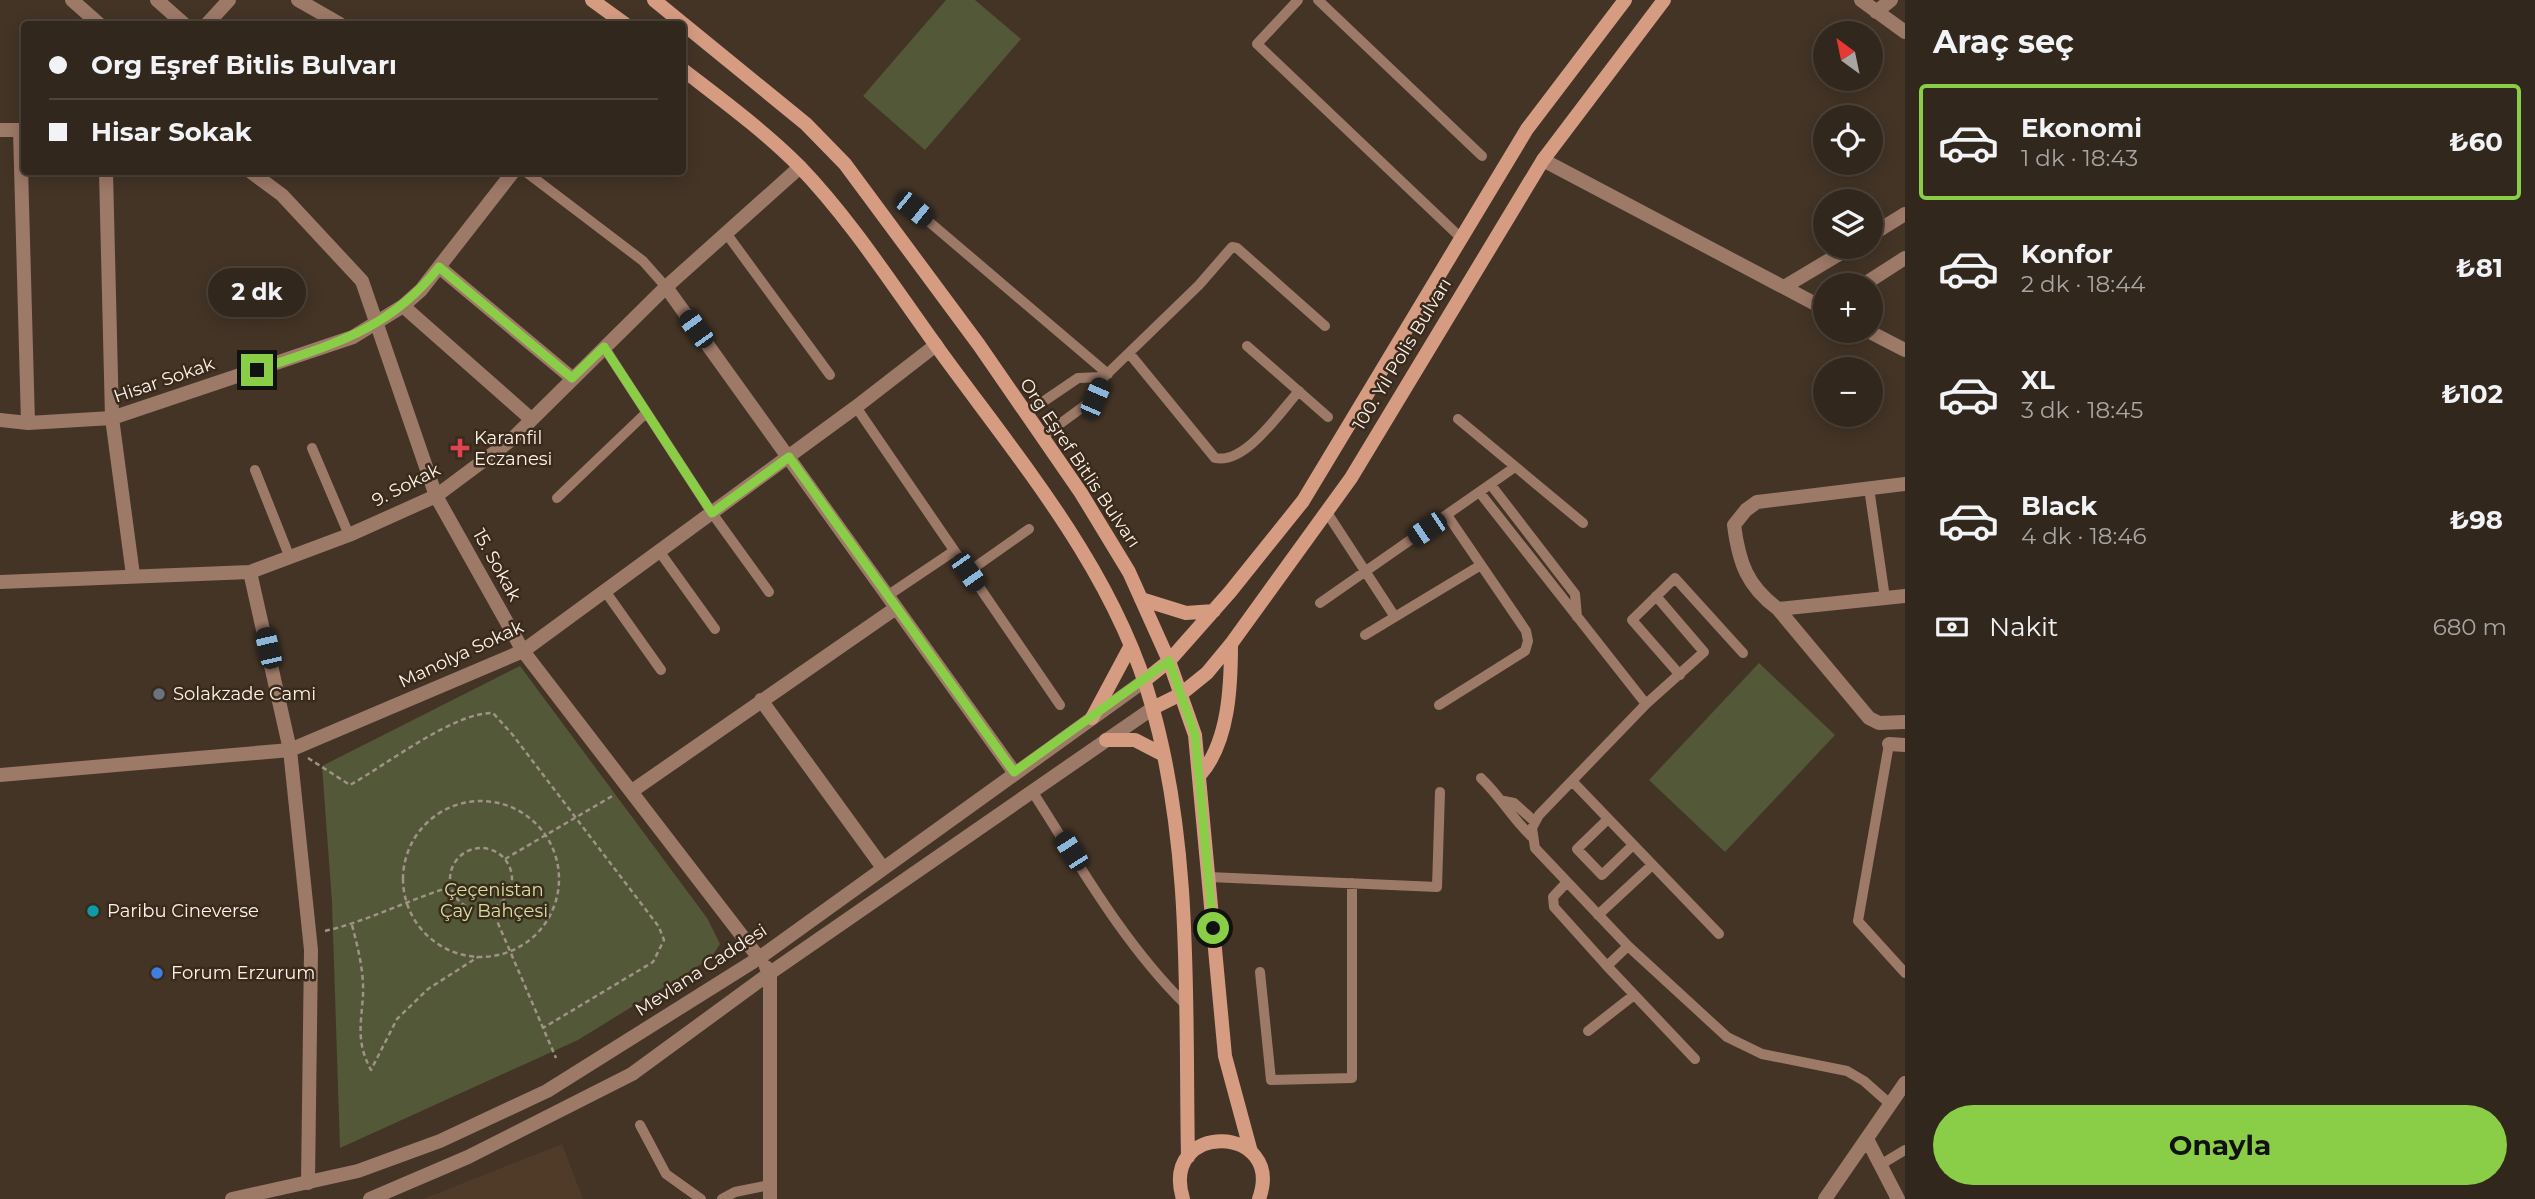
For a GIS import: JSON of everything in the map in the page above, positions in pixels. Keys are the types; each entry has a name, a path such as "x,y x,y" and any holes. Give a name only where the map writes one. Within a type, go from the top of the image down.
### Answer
{"main road":[{"path":"592,0 621,21"},
{"name":"Org Eşref Bitlis Bulvarı","path":"654,0 680,21"},
{"path":"1144,681 1169,661 1214,611 1303,501 1527,129 1625,0"},
{"name":"100. Yıl Polis Bulvarı","path":"1153,708 1181,694 1207,673 1231,644 1350,478 1543,160 1664,0"},
{"name":"Org Eşref Bitlis Bulvarı","path":"686,26 806,124 845,164 946,299 1042,437 1109,536 1141,600 1169,661 1195,735 1224,1056 1251,1152 1263,1176 1259,1199"},
{"path":"686,72 800,167 839,212 1069,532 1092,569 1130,647 1153,708 1172,811 1183,910 1188,1157"},
{"path":"1141,600 1186,613 1214,611"},
{"path":"1200,775 1218,747 1229,688 1231,644"},
{"path":"1092,718 1130,647"},
{"path":"1106,740 1135,740 1162,754"},
{"path":"1183,1199 1179,1184 1181,1170 1198,1147 1218,1140 1239,1143 1251,1152"}],"street":[{"path":"157,0 181,21"},
{"path":"210,21 229,0"},
{"path":"298,0 335,21"},
{"path":"1861,0 1905,32"},
{"path":"1876,12 1891,0"},
{"path":"81,3 96,21"},
{"path":"0,130 21,130"},
{"path":"1543,160 1813,303"},
{"name":"9. Sokak","path":"0,582 250,572 349,534 436,496 511,440 666,287 800,167"},
{"path":"23,175 28,423"},
{"path":"106,175 112,418 133,575"},
{"name":"15. Sokak","path":"255,175 282,195 362,281 436,496 523,651 769,973"},
{"name":"Hisar Sokak","path":"0,420 28,423 112,418 353,337 403,306 439,267 511,175"},
{"path":"1883,228 1905,214"},
{"path":"1881,273 1905,257"},
{"path":"1784,288 1831,259"},
{"path":"439,267 572,378"},
{"path":"666,287 1014,772"},
{"path":"403,306 531,419"},
{"path":"1883,339 1905,350"},
{"name":"Manolya Sokak","path":"0,775 293,749 523,651 789,457 936,345"},
{"path":"1905,484 1757,502 1746,510 1734,526 1744,574 1760,596 1779,609 1869,718 1879,723 1905,722"},
{"path":"250,572 293,749 310,934 308,1183 311,1199"},
{"path":"1779,609 1905,596"},
{"path":"630,788 761,700 891,602"},
{"name":"Mevlana Caddesi","path":"232,1199 358,1171 440,1142 547,1091 759,958 1144,681"},
{"path":"761,700 883,868"},
{"path":"370,1199 468,1157 632,1074 769,973 1153,708"},
{"path":"1889,744 1905,745"},
{"path":"769,973 770,1192"},
{"path":"1825,1199 1905,1083"},
{"path":"1867,1139 1898,1199"}],"lane":[{"path":"1298,0 1257,44 1460,237"},
{"path":"1318,0 1482,156"},
{"path":"530,175 643,261 666,287"},
{"path":"914,209 1106,375"},
{"path":"726,233 830,375"},
{"path":"1042,437 1095,398 1106,375 1199,285 1232,247 1237,248 1325,326"},
{"path":"1247,346 1328,417"},
{"path":"604,347 712,513 769,592"},
{"path":"1129,353 1215,458 1222,460 1243,453 1299,391"},
{"path":"1025,414 1078,378 1106,375"},
{"path":"856,407 1060,705"},
{"path":"557,498 646,413"},
{"path":"1458,419 1583,523"},
{"path":"312,448 349,534"},
{"path":"1320,603 1515,467"},
{"path":"255,470 290,558"},
{"path":"1491,485 1575,594 1577,617"},
{"path":"1869,488 1885,598"},
{"path":"1479,493 1646,704"},
{"path":"1326,511 1395,617"},
{"path":"1439,705 1525,652 1527,647 1526,631 1447,515"},
{"path":"968,572 1029,529"},
{"path":"659,551 715,629"},
{"path":"891,602 954,551"},
{"path":"1365,635 1481,565"},
{"path":"1680,675 1632,620 1675,578 1743,653"},
{"path":"605,591 661,670"},
{"path":"1531,836 1534,821 1646,704 1703,652 1656,596"},
{"path":"1889,744 1858,921 1905,973"},
{"path":"1481,778 1504,801 1514,803 1534,821"},
{"path":"1572,782 1719,934"},
{"path":"1032,791 1110,910 1163,982 1185,1004"},
{"path":"1209,877 1437,887 1440,792"},
{"path":"1504,801 1506,812 1531,836 1535,848 1628,946 1715,1027 1740,1045 1774,1058 1847,1071 1864,1081 1890,1104"},
{"path":"1608,819 1577,849 1593,866 1602,875 1633,845"},
{"path":"1598,915 1652,865"},
{"path":"1567,882 1553,897 1554,907 1695,1059"},
{"path":"1260,972 1271,1080 1353,1078 1352,883"},
{"path":"1607,966 1628,946"},
{"path":"1588,1031 1634,995"},
{"path":"640,1125 666,1174 701,1199"},
{"path":"1880,1165 1905,1150"},
{"path":"722,1199 735,1192 770,1192"}],"path":[{"path":"293,749 350,785 456,722 478,712 493,713 659,927 664,940 653,962 543,1028"},
{"path":"505,859 630,788"},
{"path":"468,802 494,802 519,810 539,826 553,848 559,873 557,899 546,922 528,941 510,951 478,957 455,953 432,940 415,921 406,900 403,872 410,847 424,826 444,810 468,802"},
{"path":"487,848 505,859 510,869 510,889 504,898 491,907 476,909 467,906 459,901 451,887 453,864 467,850 487,848"},
{"path":"310,934 352,925 406,900 451,887"},
{"path":"491,907 556,1058"},
{"path":"352,925 361,960 363,995 358,1027 365,1058 372,1070 397,1019 428,989 478,957"}],"shaded area":[{"path":"562,1144 583,1199 423,1199"}],"green space":[{"path":"946,0 975,0 1021,39 925,150 863,96"},
{"path":"1759,663 1835,735 1725,852 1649,780"},
{"name":"Çeçenistan Çay Bahçesi","path":"520,666 707,918 720,944 711,958 578,1040 340,1148 332,902 322,766"}],"place":[{"name":"Karanfil Eczanesi","path":"460,448"},
{"name":"Solakzade Cami","path":"159,694"},
{"name":"Paribu Cineverse","path":"93,911"},
{"name":"Forum Erzurum","path":"157,973"}],"route":[{"path":"257,370 353,337 377,324 403,306 439,267 572,378 604,347 712,513 789,457 1014,772 1169,661 1195,735 1213,928"}]}
